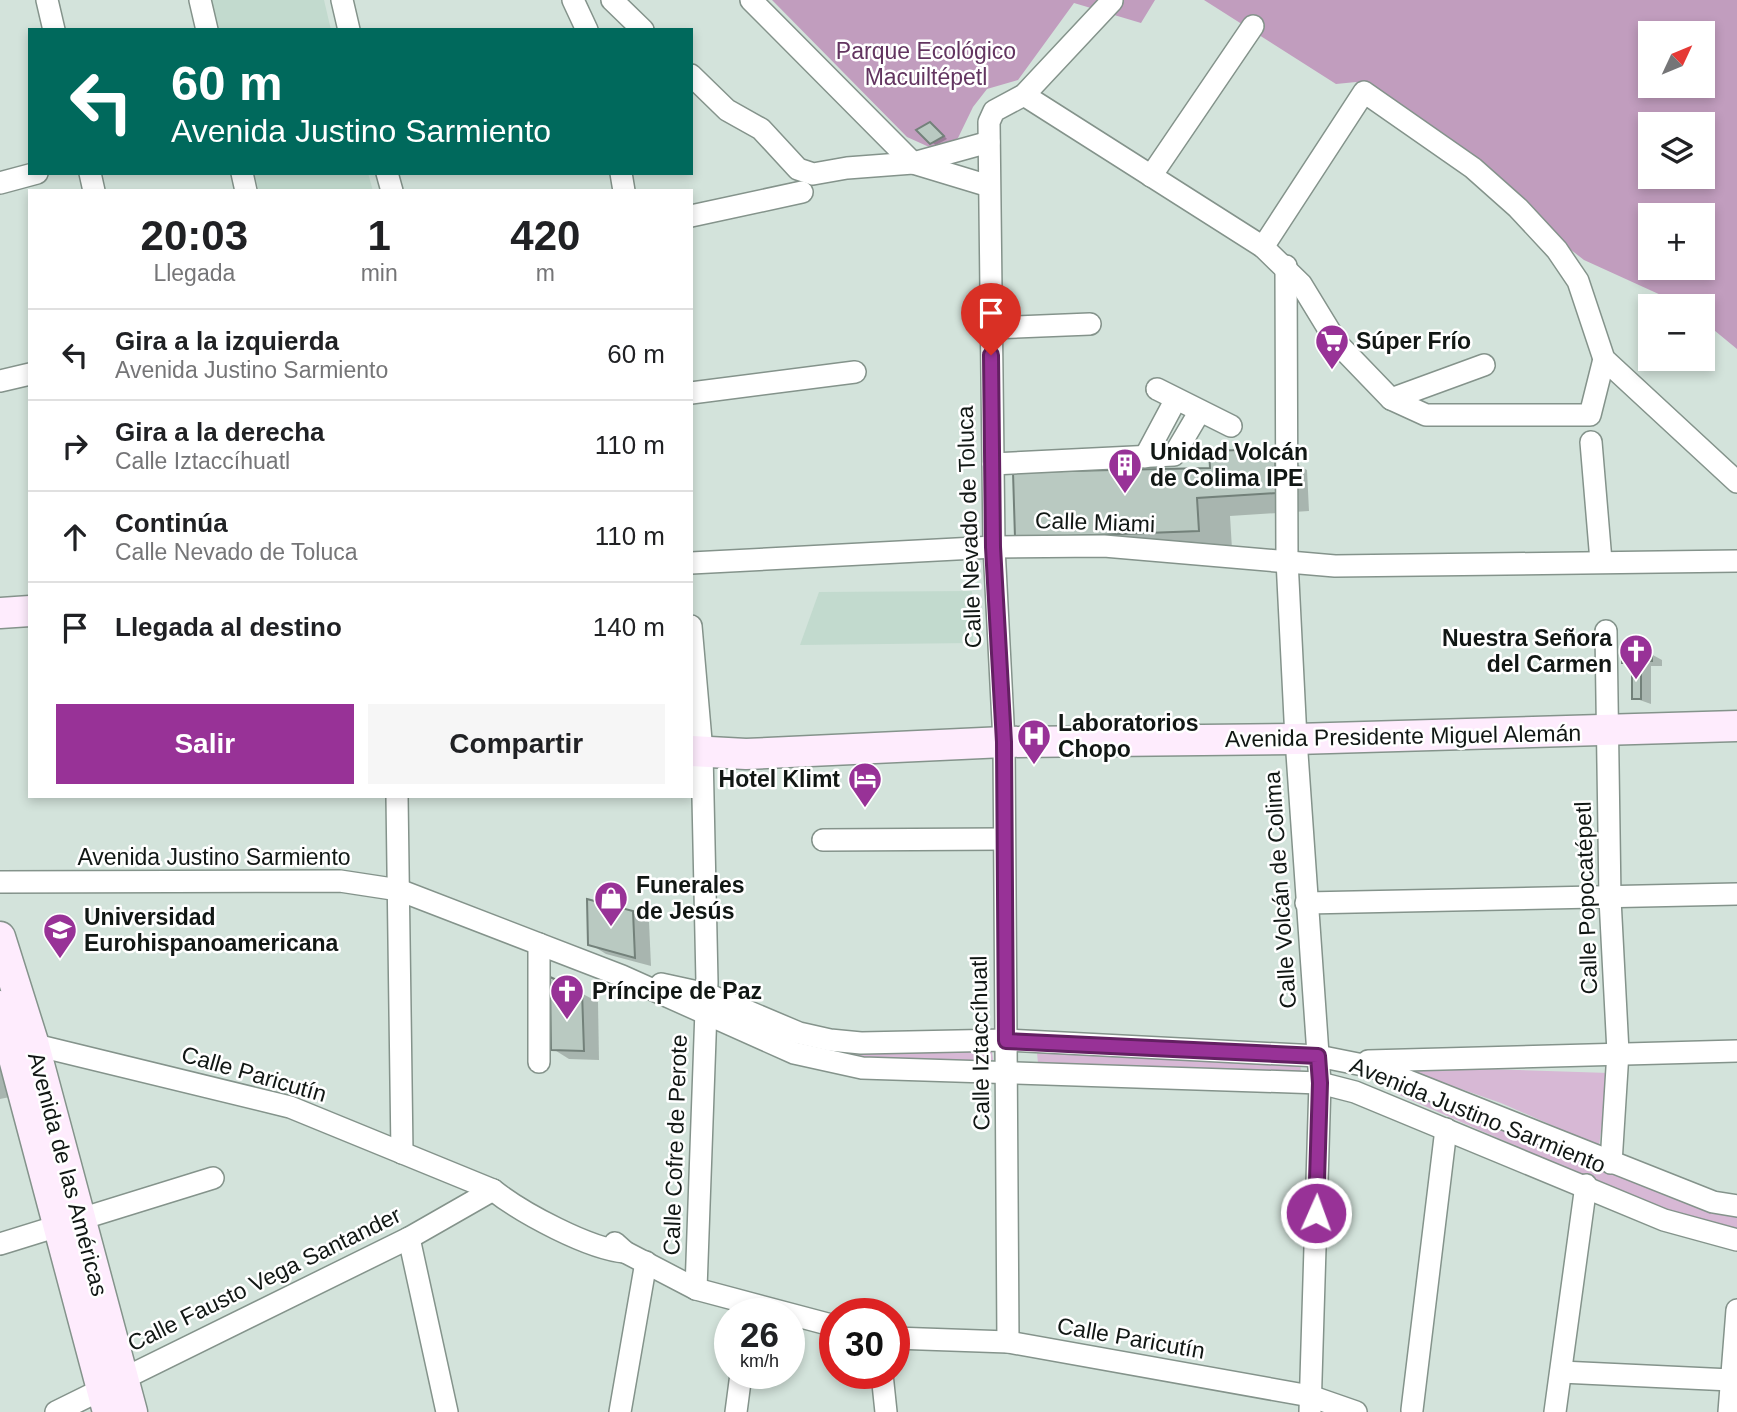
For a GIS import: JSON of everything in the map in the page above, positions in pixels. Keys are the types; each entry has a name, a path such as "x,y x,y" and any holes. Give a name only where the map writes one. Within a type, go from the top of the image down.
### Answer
{"main road":[{"path":"0,613 28,611"},
{"name":"Avenida Presidente Miguel Alemán","path":"696,752 746,754 1004,742 1296,739 1737,726"},
{"name":"Avenida de las Américas","path":"0,937 15,1042"},
{"name":"Avenida de las Américas","path":"0,1006 15,1042 70,1222 111,1393 132,1412"}],"street":[{"path":"47,0 54,28"},
{"path":"200,0 207,28"},
{"path":"342,0 349,28"},
{"path":"573,0 586,28"},
{"path":"612,0 641,28"},
{"path":"751,0 913,163 989,186"},
{"path":"1112,1 1024,95 1263,247 1286,266 1337,343 1391,398 1426,415 1590,415 1604,359"},
{"path":"1151,176 1253,26"},
{"path":"693,77 727,110 761,129 799,169 813,174 847,168 913,163 989,142"},
{"path":"1263,247 1364,92 1473,168 1518,208 1558,250 1578,281 1604,359 1737,482"},
{"name":"Calle Nevado de Toluca","path":"1004,742 993,547 989,122 994,111 1024,95"},
{"path":"0,183 30,175"},
{"path":"693,216 802,192"},
{"name":"Calle Volcán de Colima","path":"1286,266 1284,322 1287,560 1306,903 1320,1083 1310,1404"},
{"path":"1284,322 1321,316"},
{"path":"991,328 1090,324"},
{"path":"1391,398 1484,365"},
{"path":"693,393 855,372"},
{"path":"0,381 28,374"},
{"path":"1145,457 1167,394 1231,426"},
{"path":"993,464 1174,455 1200,411"},
{"path":"1591,442 1601,561"},
{"name":"Calle Miami","path":"693,563 993,547 1104,546 1335,566 1737,561"},
{"name":"Calle Popocatépetl","path":"1606,631 1609,899 1618,1052 1611,1163"},
{"name":"Calle Cofre de Perote","path":"693,676 707,1004 696,1289"},
{"name":"Calle Iztaccíhuatl","path":"1004,742 1008,1342"},
{"path":"397,798 402,1153"},
{"path":"823,839 1004,839"},
{"name":"Avenida Justino Sarmiento","path":"0,882 340,881 399,890 622,976 799,1033 830,1040 861,1043 1006,1041 1318,1056 1349,1061 1373,1067 1713,1202 1737,1206"},
{"path":"1306,903 1609,899 1737,894"},
{"path":"539,944 539,1062"},
{"name":"Avenida Justino Sarmiento","path":"707,1004 794,1053 862,1068 1008,1070 1320,1083 1354,1092 1586,1185 1664,1220 1737,1240"},
{"name":"Calle Paricutín","path":"15,1042 290,1107 493,1191 511,1191 524,1196 610,1237 625,1252 696,1289 720,1298"},
{"path":"1349,1061 1737,1051"},
{"path":"1412,1410 1446,1129"},
{"path":"0,1244 213,1178"},
{"path":"1555,1412 1586,1185"},
{"name":"Calle Fausto Vega Santander","path":"56,1412 111,1393 409,1238 493,1191"},
{"path":"409,1238 447,1412"},
{"path":"620,1412 646,1262"},
{"path":"1729,1412 1737,1316"},
{"name":"Calle Paricutín","path":"910,1339 1008,1342 1356,1412"},
{"path":"1561,1372 1731,1380"},
{"path":"736,1412 739,1389"},
{"path":"884,1389 886,1412"}],"shaded area":[{"path":"209,0 324,0 331,28 216,28"},
{"path":"255,175 369,175 372,189 258,189"},
{"path":"972,591 973,643 800,645 819,592"},
{"path":"734,1011 864,1050 992,1052 993,1060 862,1064"},
{"path":"1037,1053 1300,1061 1301,1073 1038,1063"},
{"path":"1395,1066 1609,1073 1599,1146 1501,1103"},
{"path":"1400,1083 1677,1199 1737,1217 1737,1230 1671,1214 1395,1093"}],"green space":[{"name":"Parque Ecológico Macuiltépetl","path":"772,0 1155,0 1141,23 1074,3 1018,80 987,89 973,107 958,138 938,151 907,137"},
{"path":"1204,0 1737,0 1737,349 1715,331 1715,294 1659,294 1584,260 1356,82 1336,84"}],"building":[{"path":"930,122 944,136 930,144 916,130"},
{"name":"Unidad Volcán de Colima IPE","path":"1275,449 1276,493 1197,498 1199,531 1015,538 1013,472 1210,468 1209,451"},
{"name":"Nuestra Señora del Carmen","path":"1631,639 1641,639 1641,652 1652,652 1652,661 1641,661 1641,699 1632,699 1632,663 1622,663 1622,655 1631,655"},
{"name":"Funerales de Jesús","path":"587,899 633,911 635,958 588,945"},
{"name":"Príncipe de Paz","path":"550,977 582,991 584,1051 551,1050"}],"place":[{"name":"Súper Frío","path":"1332,371"},
{"name":"Unidad Volcán de Colima IPE","path":"1125,495"},
{"name":"Nuestra Señora del Carmen","path":"1636,681"},
{"name":"Laboratorios Chopo","path":"1034,766"},
{"name":"Hotel Klimt","path":"865,809"},
{"name":"Funerales de Jesús","path":"611,928"},
{"name":"Universidad Eurohispanoamericana","path":"60,960"},
{"name":"Príncipe de Paz","path":"567,1021"}],"route":[{"path":"991,355 993,547 1004,742 1006,1041 1318,1056 1320,1083 1316,1213"}]}
